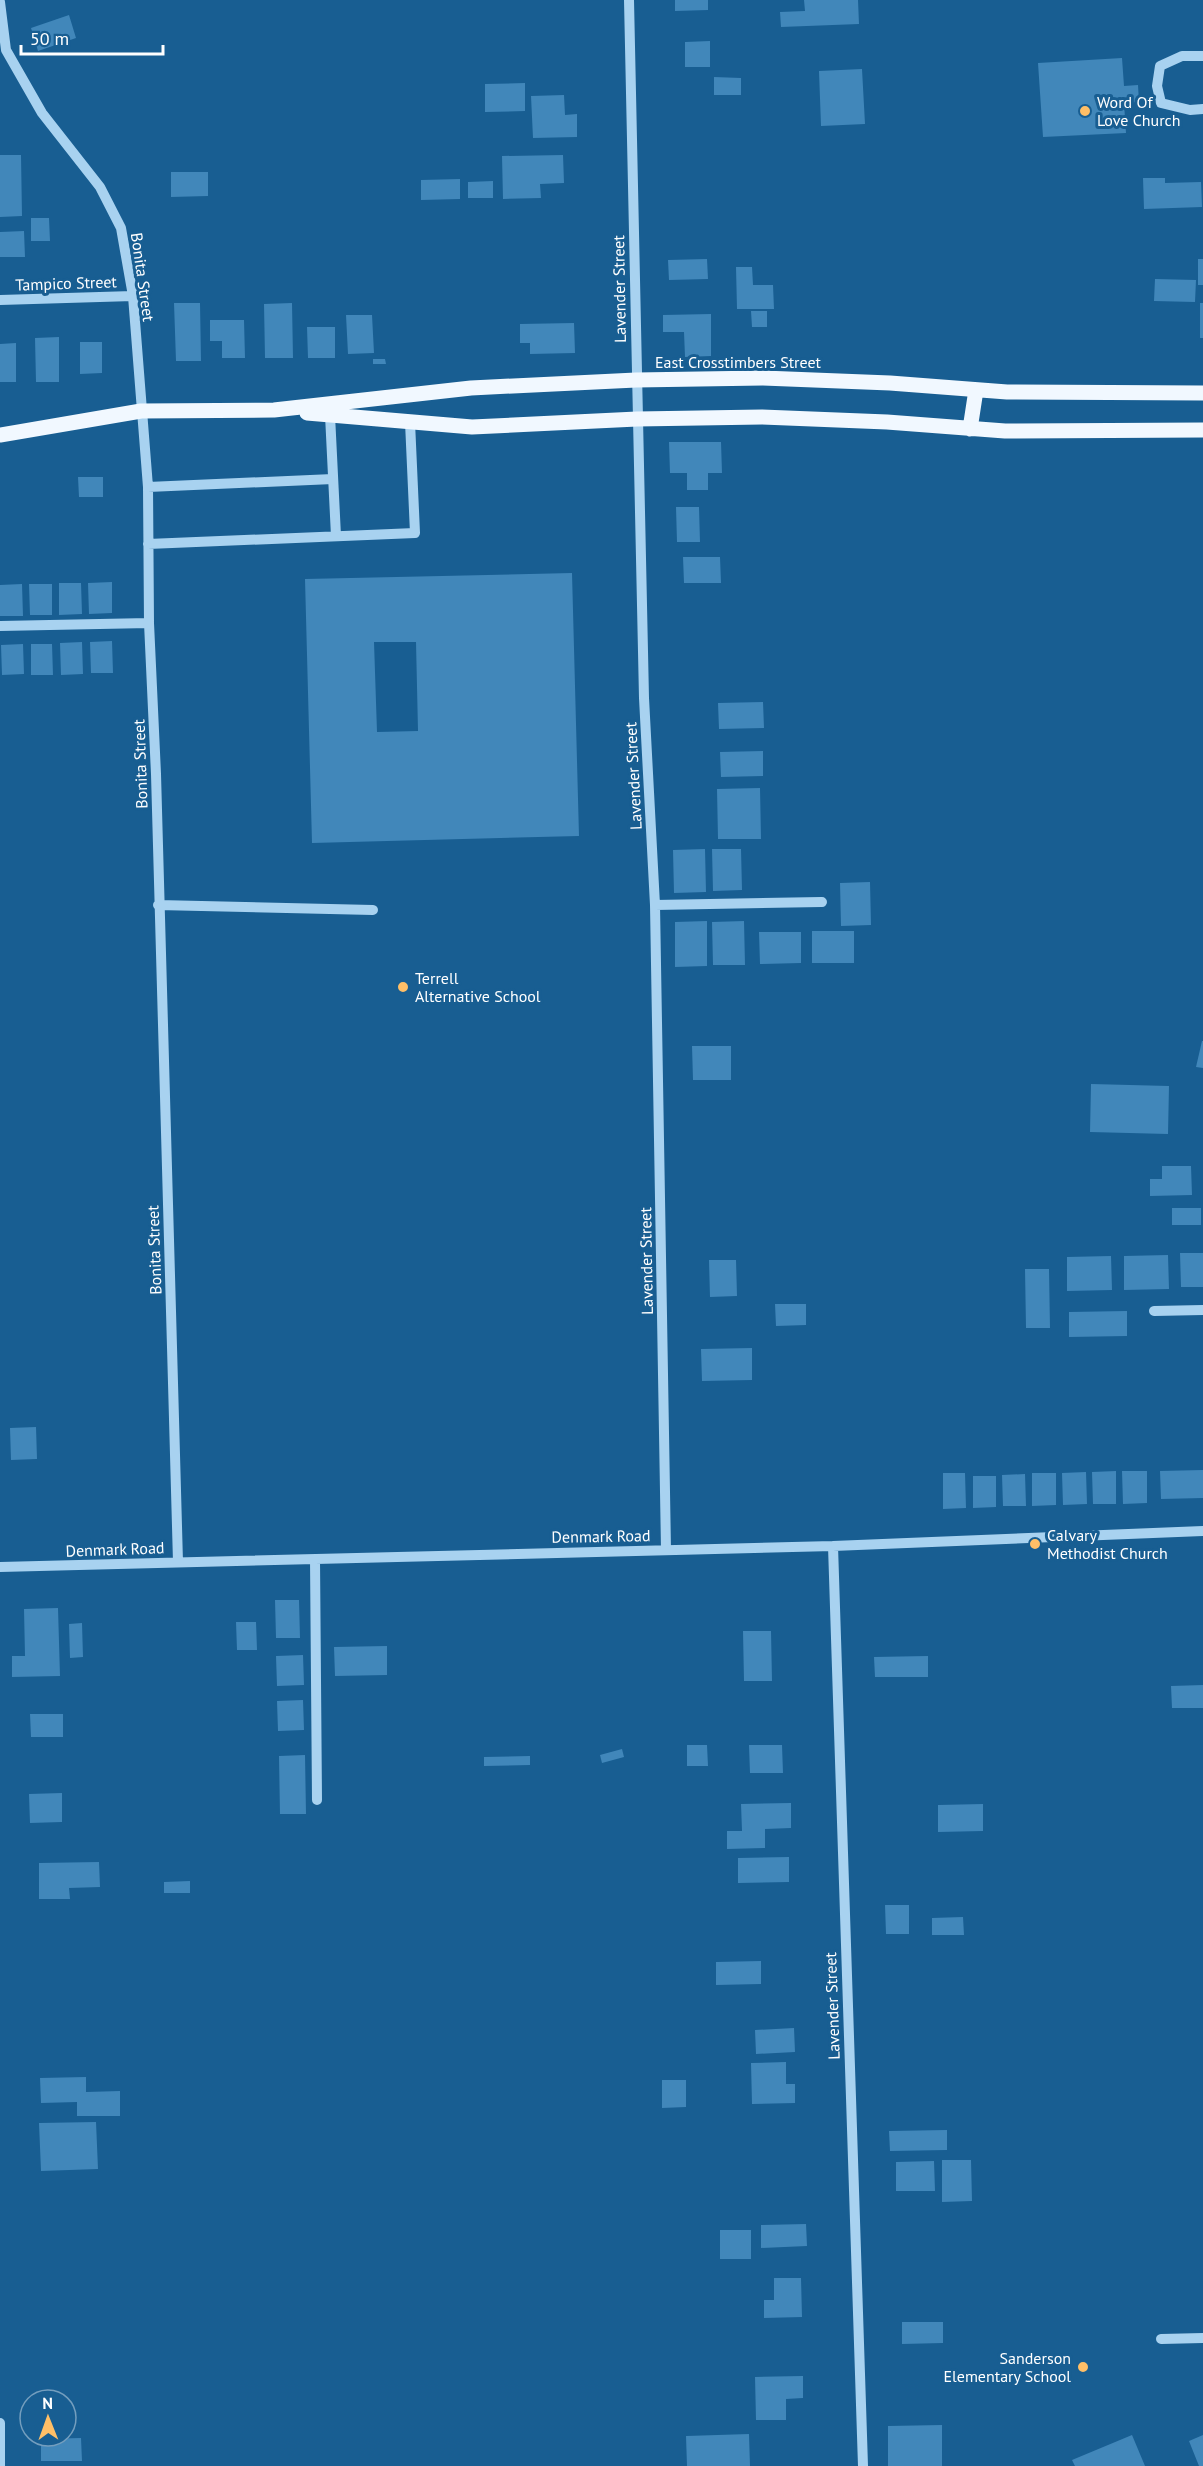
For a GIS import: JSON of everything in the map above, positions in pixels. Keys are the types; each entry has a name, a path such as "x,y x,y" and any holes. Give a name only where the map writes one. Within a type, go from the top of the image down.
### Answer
{"main road":[{"name":"East Crosstimbers Street","path":"274,410 471,388 636,380 763,378 890,383 976,390 1203,393"},
{"path":"970,429 976,390"},
{"name":"East Crosstimbers Street","path":"0,435 141,411 274,410 472,427 637,419 774,418 887,422 1005,431 1203,430"}],"street":[{"name":"Lavender Street","path":"629,0 644,698 655,905 666,1550"},
{"name":"Bonita Street","path":"0,2 6,50 42,113 100,187 121,228 133,296 148,487 149,623 178,1562"},
{"path":"1203,56 1182,56 1160,66 1157,86 1161,103 1190,110 1203,109"},
{"name":"Tampico Street","path":"0,300 133,296"},
{"path":"330,415 336,536"},
{"path":"148,544 415,533 410,422"},
{"path":"148,487 333,479"},
{"path":"0,626 149,623"},
{"path":"655,905 822,902"},
{"path":"158,905 373,910"},
{"path":"1154,1311 1203,1310"},
{"name":"Denmark Road","path":"0,1567 833,1546 1203,1531"},
{"name":"Lavender Street","path":"833,1546 863,2466"},
{"path":"315,1558 317,1800"},
{"path":"1161,2339 1203,2338"},
{"path":"0,2423 0,2466"}],"building":[{"path":"675,0 708,0 708,10 675,11"},
{"path":"804,0 858,0 859,24 781,27 780,12 805,11"},
{"path":"69,15 76,38 38,51 31,28"},
{"path":"710,41 710,67 685,67 685,42"},
{"path":"1122,58 1124,86 1138,85 1139,102 1124,103 1126,133 1043,137 1038,63"},
{"path":"862,69 865,124 821,126 819,71"},
{"path":"714,77 741,78 741,95 714,95"},
{"path":"525,83 525,111 485,112 485,84"},
{"path":"564,95 565,115 577,114 577,137 533,138 531,96"},
{"path":"0,155 21,155 22,216 0,217"},
{"path":"563,155 564,183 540,184 541,198 503,199 502,156"},
{"path":"171,172 208,172 208,196 171,197"},
{"path":"1143,178 1165,178 1165,183 1201,182 1202,207 1144,209"},
{"path":"460,179 460,199 421,200 421,180"},
{"path":"493,181 493,198 468,198 468,182"},
{"path":"31,218 49,218 50,241 31,241"},
{"path":"24,231 25,257 0,257 0,232"},
{"path":"707,259 708,279 669,280 668,260"},
{"path":"1198,259 1203,259 1203,285 1198,285"},
{"path":"736,267 752,267 753,285 773,285 774,309 737,309"},
{"path":"1155,279 1196,280 1195,302 1154,301"},
{"path":"174,303 200,303 201,361 176,361"},
{"path":"292,303 293,358 265,358 264,304"},
{"path":"1200,303 1203,303 1203,338 1200,338"},
{"path":"751,311 767,311 767,327 752,327"},
{"path":"711,314 711,356 685,357 684,332 663,332 663,315"},
{"path":"346,315 372,315 374,353 348,354"},
{"path":"210,320 244,320 245,358 222,358 222,341 210,341"},
{"path":"574,323 575,353 530,354 530,343 520,343 520,324"},
{"path":"307,327 335,327 335,358 308,358"},
{"path":"59,337 59,382 36,382 35,338"},
{"path":"80,342 102,342 102,373 80,374"},
{"path":"16,343 16,382 0,382 0,344"},
{"path":"373,359 385,359 386,364 373,364"},
{"path":"669,442 721,442 722,473 708,473 708,490 687,490 687,473 670,473"},
{"path":"78,477 103,477 103,497 79,497"},
{"path":"676,507 699,507 700,542 677,542"},
{"path":"683,557 720,557 721,583 684,583"},
{"path":"572,573 579,836 312,843 305,579","holes":["374,642 416,642 418,731 377,732"]},
{"path":"112,582 112,613 89,614 88,583"},
{"path":"59,583 81,583 82,614 59,615"},
{"path":"22,584 23,616 0,616 0,585"},
{"path":"29,584 52,584 52,615 30,615"},
{"path":"112,641 113,673 91,673 90,642"},
{"path":"82,642 83,674 61,675 60,643"},
{"path":"23,644 24,674 2,675 1,645"},
{"path":"31,644 52,644 53,675 31,675"},
{"path":"763,702 764,728 719,729 718,703"},
{"path":"763,751 763,776 721,777 720,752"},
{"path":"760,788 761,839 718,839 717,789"},
{"path":"705,849 706,892 674,893 673,850"},
{"path":"712,849 741,849 742,890 713,891"},
{"path":"870,882 871,925 841,926 840,883"},
{"path":"707,921 707,966 675,967 675,922"},
{"path":"744,921 745,965 713,965 712,922"},
{"path":"812,931 854,931 854,963 812,963"},
{"path":"759,932 801,932 801,963 760,964"},
{"path":"1203,1041 1203,1068 1196,1067"},
{"path":"692,1046 731,1046 731,1080 693,1080"},
{"path":"1091,1084 1169,1086 1168,1134 1090,1132"},
{"path":"1162,1166 1191,1166 1192,1195 1150,1196 1150,1179 1162,1179"},
{"path":"1172,1208 1201,1208 1201,1225 1172,1225"},
{"path":"1180,1253 1203,1253 1203,1287 1181,1287"},
{"path":"1168,1255 1169,1289 1124,1290 1124,1256"},
{"path":"1111,1256 1112,1290 1067,1291 1067,1257"},
{"path":"709,1260 736,1260 737,1296 710,1297"},
{"path":"1025,1269 1049,1269 1050,1328 1026,1328"},
{"path":"775,1304 806,1304 806,1325 776,1326"},
{"path":"1127,1311 1127,1336 1069,1337 1069,1312"},
{"path":"752,1348 752,1380 702,1381 701,1349"},
{"path":"36,1427 37,1459 11,1460 10,1428"},
{"path":"1203,1470 1203,1498 1161,1499 1160,1471"},
{"path":"1116,1471 1116,1504 1093,1504 1092,1472"},
{"path":"1122,1471 1147,1471 1147,1503 1123,1504"},
{"path":"1086,1472 1087,1504 1063,1505 1062,1473"},
{"path":"943,1473 965,1473 966,1508 943,1509"},
{"path":"1032,1473 1056,1473 1056,1505 1032,1506"},
{"path":"1025,1474 1026,1506 1003,1506 1002,1475"},
{"path":"973,1476 996,1476 996,1507 973,1508"},
{"path":"275,1600 299,1600 300,1638 276,1638"},
{"path":"58,1608 60,1676 12,1677 12,1656 25,1656 24,1609"},
{"path":"236,1622 256,1622 257,1650 237,1650"},
{"path":"82,1623 83,1657 70,1658 69,1624"},
{"path":"743,1631 771,1631 772,1681 744,1681"},
{"path":"387,1646 387,1675 335,1676 334,1647"},
{"path":"303,1655 304,1685 277,1686 276,1656"},
{"path":"928,1656 928,1677 875,1677 874,1657"},
{"path":"1203,1685 1203,1708 1172,1708 1171,1686"},
{"path":"303,1700 304,1730 278,1731 277,1701"},
{"path":"30,1714 63,1714 63,1737 31,1737"},
{"path":"687,1745 707,1745 708,1766 687,1766"},
{"path":"749,1745 782,1745 783,1773 750,1773"},
{"path":"622,1749 624,1757 602,1763 600,1755"},
{"path":"305,1755 306,1814 280,1814 279,1756"},
{"path":"530,1756 530,1765 484,1766 484,1757"},
{"path":"62,1793 62,1822 30,1823 29,1794"},
{"path":"791,1803 791,1828 765,1829 765,1848 727,1849 727,1831 742,1831 741,1804"},
{"path":"983,1804 983,1831 938,1832 938,1805"},
{"path":"789,1857 789,1882 738,1883 738,1858"},
{"path":"99,1862 100,1887 69,1888 70,1899 39,1899 39,1863"},
{"path":"190,1881 190,1893 164,1893 164,1882"},
{"path":"885,1905 909,1905 909,1934 886,1934"},
{"path":"963,1917 964,1935 932,1935 932,1918"},
{"path":"761,1961 761,1984 716,1985 716,1962"},
{"path":"794,2028 795,2052 756,2054 755,2030"},
{"path":"786,2062 786,2084 795,2084 795,2103 752,2104 751,2063"},
{"path":"86,2077 86,2092 120,2091 120,2116 77,2116 77,2102 41,2103 40,2078"},
{"path":"662,2080 686,2080 686,2107 662,2108"},
{"path":"96,2122 98,2169 41,2171 39,2123"},
{"path":"947,2130 947,2150 890,2151 889,2131"},
{"path":"942,2160 971,2160 972,2201 942,2202"},
{"path":"934,2161 935,2191 896,2191 896,2162"},
{"path":"806,2224 807,2246 761,2248 761,2225"},
{"path":"720,2230 751,2230 751,2259 720,2259"},
{"path":"774,2278 801,2278 802,2317 764,2318 764,2300 774,2300"},
{"path":"902,2322 943,2322 943,2343 902,2344"},
{"path":"803,2376 803,2398 786,2399 786,2420 756,2420 755,2377"},
{"path":"942,2425 942,2466 888,2466 888,2426"},
{"path":"749,2434 750,2466 687,2466 686,2436"},
{"path":"1132,2435 1145,2466 1075,2466 1072,2460"},
{"path":"1203,2435 1203,2466 1199,2466 1189,2441"},
{"path":"78,2438 81,2438 82,2461 41,2461 41,2448 78,2448"}],"place":[{"name":"Word Of Love Church","path":"1085,111"},
{"name":"Terrell Alternative School","path":"403,987"},
{"name":"Calvary Methodist Church","path":"1035,1544"},
{"name":"Sanderson Elementary School","path":"1083,2367"}]}
